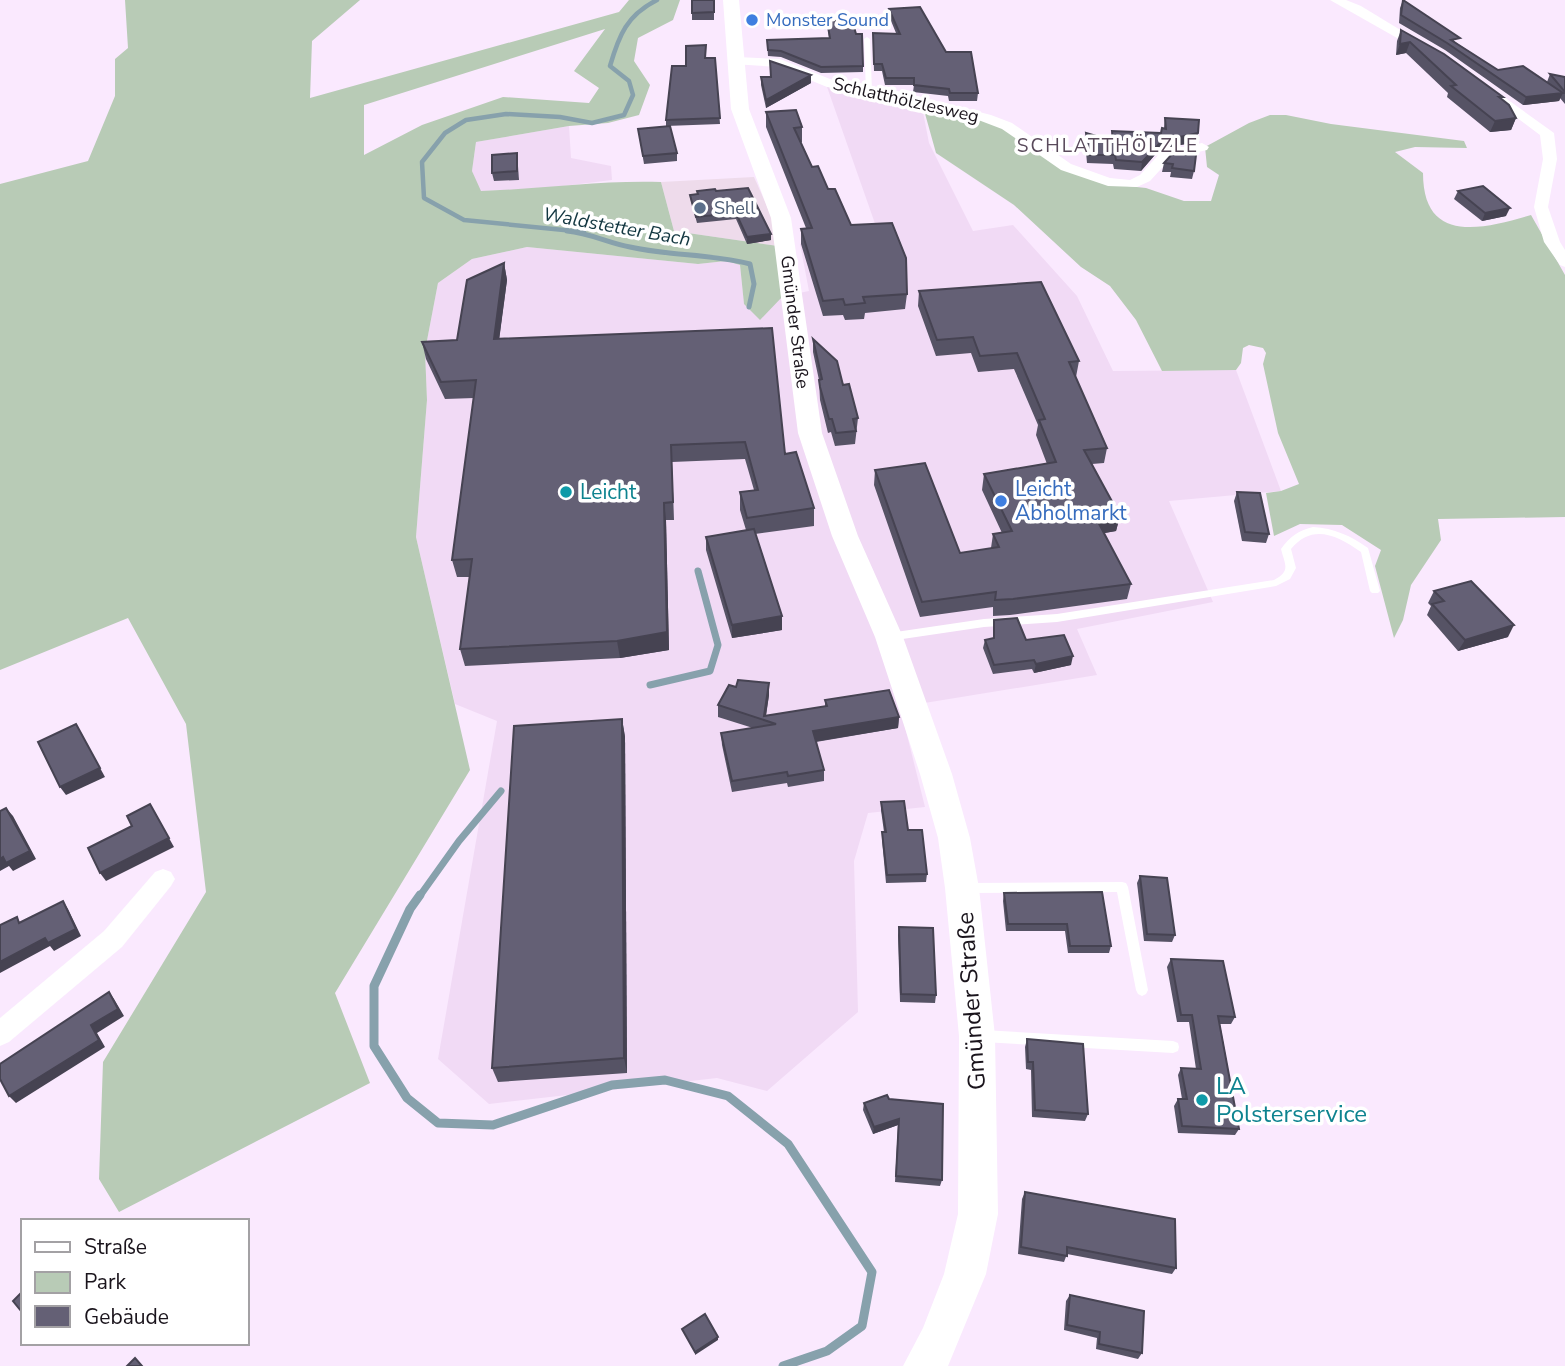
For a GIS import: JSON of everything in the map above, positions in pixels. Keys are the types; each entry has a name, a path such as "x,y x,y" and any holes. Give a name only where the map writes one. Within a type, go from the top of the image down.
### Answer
{"street":[{"name":"Gmünder Straße","path":"731,0 740,109 781,218 810,433 845,536 889,637 936,774 954,838 962,888 977,1036 978,1214 965,1274 939,1342 924,1366"},
{"path":"1336,0 1404,35 1437,56"},
{"name":"Schlatthölzlesweg","path":"736,61 780,63 819,79 908,98 1007,125 1066,167 1108,181 1132,184 1145,178 1166,155 1202,147"},
{"path":"1469,78 1547,133 1550,159 1541,207 1552,242 1565,262"},
{"path":"0,1034 113,939 163,879"}],"lane":[{"path":"867,39 869,91"},
{"path":"889,637 984,623 1057,618 1276,583 1287,577 1291,568 1286,549 1292,539 1303,532 1311,531 1339,533 1365,550 1375,591"},
{"path":"962,888 1122,887 1142,990"},
{"path":"977,1036 1173,1047"}],"shaded area":[{"path":"826,84 922,107 929,143 973,231 1013,225 1077,296 1113,371 1236,370 1281,491 1169,501 1213,602 1077,629 1097,675 900,707 925,807 868,813 854,861 858,1012 767,1091 717,1078 489,1104 438,1059 497,721 455,704 416,537 427,400 425,351 438,283 472,259 527,247 698,264 726,261 740,265 744,304 809,291 800,244 879,235"},
{"path":"569,126 571,158 611,166 612,180 539,189 480,191 472,171 476,142"},
{"path":"754,177 785,247 674,231 661,182"}],"green space":[{"path":"125,0 360,0 312,41 310,98 619,12 629,0 680,0 673,20 638,38 634,61 650,85 639,115 608,123 569,126 476,142 472,171 481,191 616,182 661,182 674,231 785,247 783,296 760,320 744,304 740,265 726,261 698,264 527,247 472,259 438,283 425,351 427,400 416,537 470,770 335,993 370,1083 119,1212 99,1179 103,1062 206,892 186,724 128,618 0,670 0,184 88,161 115,96 115,59 128,48","holes":["605,29 574,71 599,88 589,103 503,97 422,125 364,155 364,105"]},
{"path":"928,107 1001,124 1036,150 1118,185 1146,188 1184,201 1211,201 1219,175 1207,167 1205,147 1270,115 1286,115 1331,124 1464,141 1467,148 1415,147 1395,152 1423,173 1426,196 1433,212 1445,222 1476,227 1531,215 1565,275 1565,517 1438,519 1441,540 1411,585 1403,620 1394,638 1375,566 1381,550 1342,525 1300,524 1274,536 1266,493 1299,484 1278,433 1263,364 1266,353 1263,348 1249,345 1243,348 1241,363 1236,370 1162,371 1136,320 1110,286 1081,267 1014,205 936,153 924,110"}],"building":[{"path":"692,0 714,0 714,12 692,13"},
{"path":"1403,0 1460,38 1451,40 1498,70 1523,66 1563,93 1526,97 1401,15"},
{"path":"920,7 946,52 971,52 978,93 950,93 949,89 914,85 914,78 886,78 882,64 874,64 873,33 900,34 889,9"},
{"path":"852,20 856,34 862,34 863,66 821,67 781,51 768,50 767,40 830,38 827,21"},
{"path":"1401,30 1444,54 1503,97 1499,97 1509,105 1516,118 1495,121 1451,86 1456,85 1410,42 1400,44"},
{"path":"706,45 705,58 715,58 720,118 666,120 672,66 686,66 686,46"},
{"path":"770,61 811,75 766,100 761,77 771,77"},
{"path":"1550,74 1565,77 1565,92"},
{"path":"796,110 802,127 794,128 812,167 818,166 828,189 835,189 851,225 892,223 906,258 907,294 863,297 865,303 845,305 843,299 823,301 801,229 812,228 766,112"},
{"path":"1165,118 1199,120 1198,133 1162,141 1142,162 1116,160 1115,155 1089,155 1086,133 1113,141 1112,131 1161,133 1162,128 1166,129"},
{"path":"670,126 677,153 643,156 638,129"},
{"path":"1197,147 1194,171 1172,168 1173,164 1164,163 1174,152"},
{"path":"517,153 517,171 492,173 492,155"},
{"path":"1483,186 1510,208 1485,213 1458,191"},
{"path":"748,188 771,234 747,237 736,213 696,217 690,195 698,194 697,191"},
{"name":"Leicht","path":"504,263 494,339 772,328 785,454 796,452 814,508 747,518 740,492 758,490 745,442 671,445 673,502 664,503 667,632 617,641 460,649 472,559 452,560 476,380 441,382 422,342 457,340 467,280"},
{"path":"1041,282 1079,361 1069,362 1107,448 1084,450 1120,516 1097,520 1131,584 1013,599 995,600 996,592 922,602 875,470 925,463 960,553 999,547 993,534 1012,531 984,474 1056,462 1039,420 1045,419 1017,353 980,356 973,337 937,340 919,291"},
{"path":"813,339 837,361 843,385 849,384 858,418 853,419 856,431 836,433 832,419 829,419 820,387 819,380 822,379"},
{"path":"1237,492 1260,493 1269,534 1245,532"},
{"path":"754,529 782,616 732,625 706,537"},
{"path":"1471,581 1514,625 1465,640 1432,604 1444,601 1434,591"},
{"path":"1017,618 1026,640 1064,635 1073,656 1036,664 1034,660 994,665 985,640 994,638 994,620"},
{"path":"738,680 769,683 764,716 827,706 825,700 889,690 899,717 813,731 824,770 788,776 787,772 732,781 721,733 776,724 718,705 729,685 736,687"},
{"path":"622,719 624,1058 492,1068 514,726"},
{"path":"76,724 100,768 60,787 38,742"},
{"path":"904,801 908,830 922,830 927,874 887,875 882,832 886,832 881,802"},
{"path":"150,804 169,838 100,873 88,848 132,826 127,816"},
{"path":"6,808 30,851 6,863 3,857 0,859 0,811"},
{"path":"1140,876 1167,878 1175,935 1147,934"},
{"path":"1102,892 1111,946 1070,946 1067,924 1008,924 1004,893"},
{"path":"63,901 76,929 48,943 45,938 0,962 0,925 17,917 19,923"},
{"path":"899,927 933,928 936,995 901,994"},
{"path":"1171,959 1223,961 1235,1017 1218,1016 1239,1129 1182,1126 1178,1099 1187,1099 1181,1068 1201,1069 1192,1015 1181,1015"},
{"path":"109,992 118,1009 91,1025 99,1040 9,1096 0,1079 0,1064"},
{"path":"1027,1039 1083,1044 1088,1114 1035,1110 1033,1062 1028,1062"},
{"path":"887,1095 889,1099 943,1104 942,1180 896,1176 899,1119 874,1127 864,1103"},
{"path":"1025,1192 1175,1219 1176,1268 1067,1247 1067,1256 1021,1247"},
{"path":"21,1293 21,1311 13,1301"},
{"path":"1070,1295 1144,1311 1142,1353 1099,1344 1100,1332 1067,1325"},
{"path":"705,1314 718,1337 695,1352 682,1329"},
{"path":"135,1358 142,1366 127,1366"}],"waterway":[{"name":"Waldstetter Bach","path":"584,232 464,220 424,198 422,162 445,133 466,120 506,114 560,117 592,123 624,115 633,95 629,81 610,66 617,45 631,19 657,0"},
{"name":"Waldstetter Bach","path":"567,231 645,250 750,264 754,284 749,307"},
{"name":"Waldstetter Bach","path":"650,685 710,671 718,645 698,571"},
{"name":"Waldstetter Bach","path":"419,897 459,841 501,791"},
{"name":"Waldstetter Bach","path":"420,895 410,909 374,986 374,1046 407,1098 438,1123 493,1125 612,1085 665,1080 728,1096 788,1144 872,1272 862,1326 827,1351 783,1366"}],"place":[{"name":"Monster Sound","path":"752,20"},
{"name":"Shell","path":"700,208"},
{"name":"Leicht","path":"566,492"},
{"name":"Leicht Abholmarkt","path":"1001,501"},
{"name":"LA Polsterservice","path":"1202,1100"}],"district":[{"name":"SCHLATTHÖLZLE","path":"1108,145"}]}
